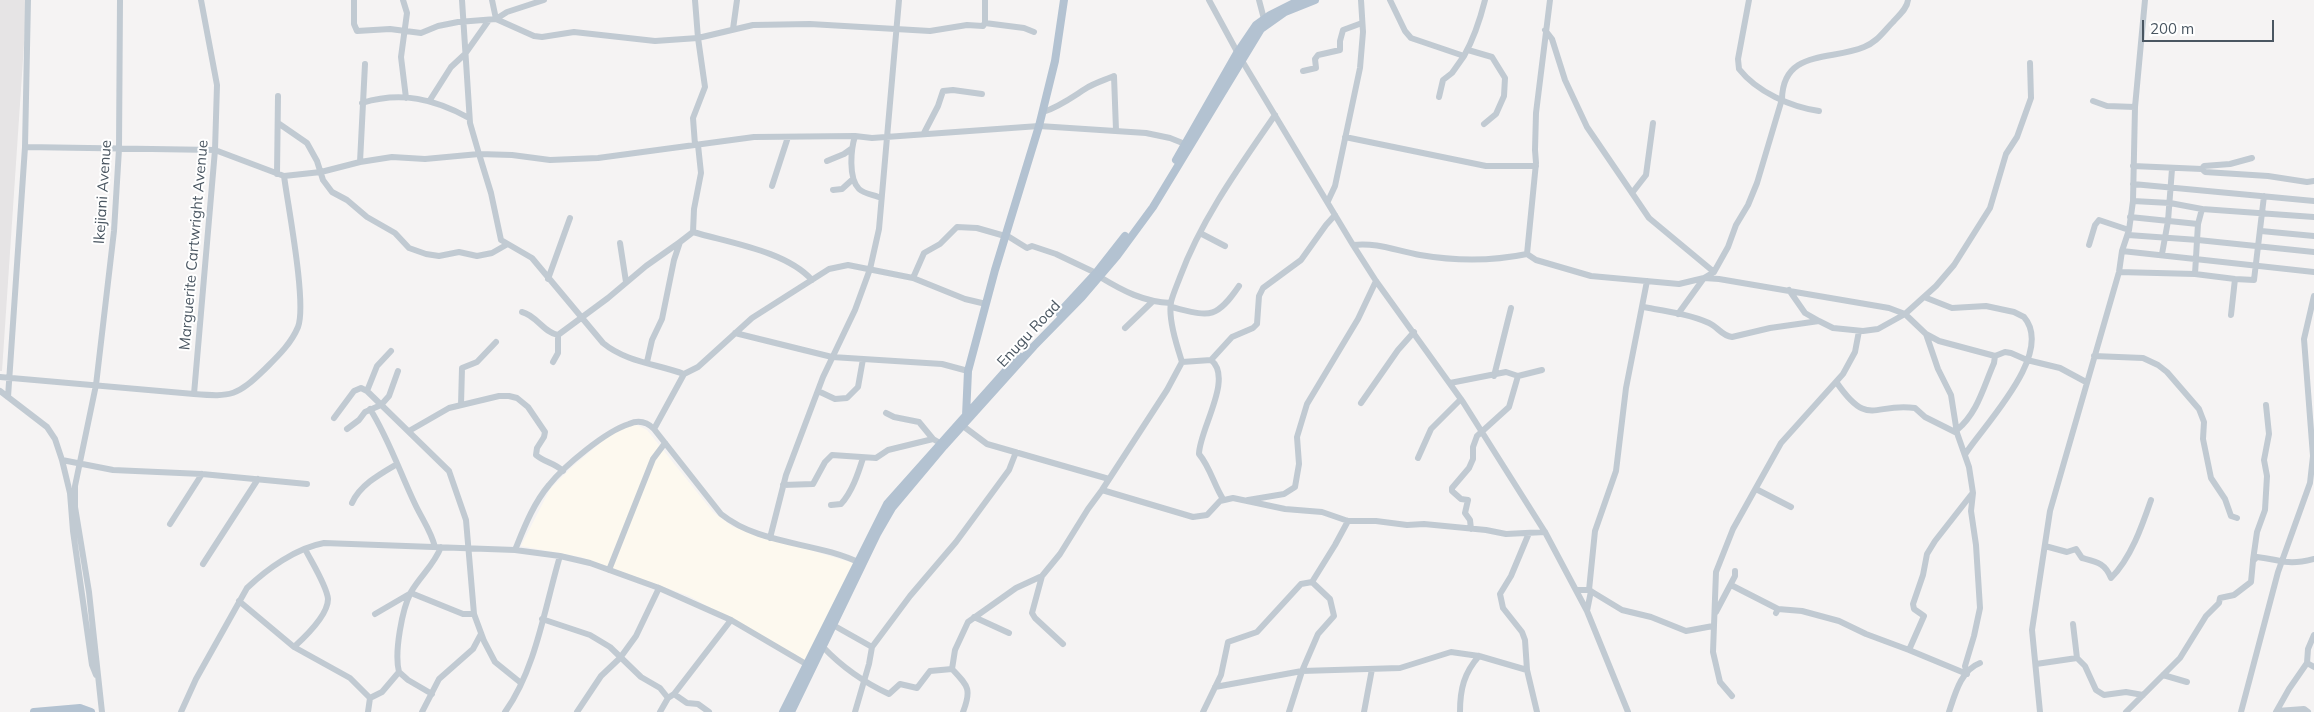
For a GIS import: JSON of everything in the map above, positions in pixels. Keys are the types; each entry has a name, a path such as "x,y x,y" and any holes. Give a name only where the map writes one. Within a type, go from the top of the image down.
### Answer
{"main road":[{"path":"783,712 806,664 860,563 887,504 936,441 967,417 968,371 1005,236 1043,112 1055,61 1064,0"},
{"path":"1098,275 1149,204 1256,25 1300,0"},
{"name":"Enugu Road","path":"791,712 823,647 860,563 892,508 962,426 967,417 1098,275 1153,207 1239,56 1264,26 1285,12 1315,0"},
{"path":"36,712 80,708 91,712"}],"street":[{"path":"8,397 25,148 28,0"},
{"name":"Ikejiani Avenue","path":"97,676 98,664 75,507 75,486 96,385 114,231 119,149 120,0"},
{"name":"Marguerite Cartwright Avenue","path":"194,394 216,150 216,85 202,0"},
{"path":"354,0 354,24 357,31 390,29 421,33 438,26 492,20 531,36 542,37 574,32 655,41 698,38 753,25 810,24 930,31 966,25 983,26 985,23 1024,28 1034,32"},
{"path":"403,0 407,13 401,57 406,98"},
{"path":"462,0 470,118 474,141 492,193 501,240 506,245 532,258 548,279 612,350 638,362 647,362 684,374"},
{"path":"492,0 492,20"},
{"path":"430,100 451,67 465,54 492,20 507,12 544,0"},
{"path":"522,312 530,314 552,334 558,335 693,232 694,209 701,173 693,118 705,88 695,0"},
{"path":"733,29 737,0"},
{"path":"770,538 783,485 832,357 855,310 870,269 879,229 898,0"},
{"path":"985,0 985,23"},
{"path":"1209,0 1239,56 1353,245 1461,398 1545,532 1578,590 1628,712"},
{"path":"1259,0 1264,19"},
{"path":"1328,201 1335,186 1360,68 1361,0"},
{"path":"1390,0 1405,31 1411,38 1466,53 1492,57 1505,78 1504,96 1496,114 1484,124"},
{"path":"1438,97 1443,80 1452,73 1477,33 1478,20 1485,0"},
{"path":"1527,254 1536,166 1536,113 1544,65 1545,30 1550,0"},
{"path":"1749,0 1738,59 1739,69 1762,90 1782,99 1819,111"},
{"path":"1353,245 1374,244 1421,255 1470,259 1504,259 1527,254 1536,260 1591,276 1679,284 1704,278 1714,272 1757,183 1786,81 1795,67 1806,60 1857,49 1876,41 1904,10 1908,0"},
{"path":"2040,712 2032,630 2050,511 2119,272 2122,251 2128,233 2133,201 2135,107 2145,0"},
{"path":"1302,71 1316,68 1315,59 1318,55 1340,50 1343,30 1362,23"},
{"path":"1545,30 1552,38 1565,80 1587,127 1632,193 1650,218 1714,272"},
{"path":"1789,290 1805,312 1819,321 1833,328 1859,331 1878,329 1905,314 1924,297 1954,265 1990,208 2006,154 2017,137 2030,98 2030,63"},
{"path":"360,162 365,64"},
{"path":"1043,112 1073,99 1086,89 1114,76 1116,130"},
{"path":"924,133 938,106 943,91 953,90 982,94"},
{"path":"0,377 221,396 235,392 256,378 281,353 298,328 301,318 297,273 280,175 276,140 278,96"},
{"path":"362,103 383,98 430,100 470,118"},
{"path":"2093,101 2107,106 2135,107"},
{"path":"1063,644 1032,613 1042,576 1060,554 1102,490 1167,390 1182,362 1175,341 1171,305 1184,267 1200,233 1236,172 1275,115"},
{"path":"278,123 307,144 323,180 332,192 347,200 367,217 395,233 409,248 439,256 459,252 477,256 486,255 506,245"},
{"path":"1632,193 1646,175 1653,123"},
{"path":"25,148 216,150 280,175 321,172 360,162 402,156 425,159 479,154 512,155 550,160 598,158 754,137 855,136 872,138 886,135 1039,126 1116,130 1170,138 1185,144"},
{"path":"276,140 287,131"},
{"path":"855,136 851,149 853,179 859,189 881,198"},
{"path":"772,186 788,137"},
{"path":"1344,137 1486,166 1536,166"},
{"path":"827,161 851,149"},
{"path":"844,154 851,158"},
{"path":"2202,169 2204,166 2230,164 2252,158"},
{"path":"2133,166 2202,169 2205,172 2268,176 2307,182 2314,181"},
{"path":"2162,254 2168,221 2172,168"},
{"path":"833,190 842,189 853,179"},
{"path":"2132,184 2170,186 2314,201"},
{"path":"2119,272 2195,274 2254,280 2264,196"},
{"path":"2133,201 2170,203 2202,209 2314,217"},
{"path":"2195,274 2198,224 2202,209"},
{"path":"1182,362 1212,360 1232,337 1253,328 1256,324 1259,296 1263,288 1302,260 1326,224 1335,215"},
{"path":"2130,217 2198,224"},
{"path":"548,279 570,218"},
{"path":"2090,245 2095,225 2099,220 2128,233 2314,252"},
{"path":"913,278 924,253 940,244 957,227 977,228 1005,236 1027,248 1032,246 1056,254 1098,275 1123,291 1152,302 1203,314 1212,313 1227,303 1239,286"},
{"path":"2260,231 2314,236"},
{"path":"693,232 779,257 795,265 812,280"},
{"path":"1200,233 1225,246"},
{"path":"647,362 652,340 662,319 674,260 680,242"},
{"path":"620,243 626,282"},
{"path":"2122,251 2256,264 2314,272"},
{"path":"654,429 684,374 698,367 752,318 812,280 839,266 870,269 913,278 965,299 986,304"},
{"path":"1704,278 1752,283 1889,308 1905,314 1926,334 1940,341 1995,356 2005,352 2020,356 2027,360 2060,368 2086,382"},
{"path":"1678,314 1704,278"},
{"path":"2231,315 2235,279"},
{"path":"1261,502 1292,491 1296,487 1299,464 1297,437 1307,404 1358,319 1376,280"},
{"path":"1587,611 1595,531 1616,471 1626,388 1648,281"},
{"path":"2240,712 2263,623 2310,483 2313,456 2304,339 2314,296"},
{"path":"1924,297 1952,308 1986,306 2014,312 2024,317 2030,326 2032,345 2008,400 1966,453"},
{"path":"1125,328 1152,302"},
{"path":"1643,307 1678,314 1710,324 1727,337 1732,338 1770,328 1819,321"},
{"path":"1494,376 1511,308"},
{"path":"1732,696 1720,682 1713,652 1716,572 1733,529 1782,443 1827,390 1837,383 1855,352 1859,331"},
{"path":"1361,403 1398,350 1414,332"},
{"path":"735,333 832,357 942,364 968,371"},
{"path":"1926,334 1938,369 1951,395 1957,432 1966,453 1972,493 1971,511 1976,545 1980,608 1965,666 1967,674"},
{"path":"553,362 558,353 558,335"},
{"path":"461,405 462,368 478,362 496,342"},
{"path":"368,391 377,366 391,351"},
{"path":"1957,432 1968,420 1977,405 1995,356"},
{"path":"2094,356 2151,360 2166,372 2194,402 2204,422 2203,439 2212,478 2226,499 2231,516 2237,518"},
{"path":"818,392 836,399 847,398 858,387 863,359"},
{"path":"1212,360 1218,367 1219,380 1214,403 1200,442 1199,454 1223,499"},
{"path":"1450,383 1494,376 1506,372 1518,376 1542,370"},
{"path":"347,429 354,425 370,409 381,405 393,388 398,371"},
{"path":"1471,529 1470,520 1465,513 1468,500 1461,499 1452,489 1469,468 1473,459 1475,440 1509,407 1518,376"},
{"path":"1837,383 1846,396 1867,412 1898,407 1915,408 1925,417 1957,432"},
{"path":"334,418 356,389 368,391 449,471 466,520 474,614 481,634 495,662 521,682"},
{"path":"0,391 47,428 55,439 62,460 70,493 73,531 92,666 97,676 102,712"},
{"path":"408,431 439,412 461,405 499,396 517,398 533,414 545,432 544,437 536,448 536,455 541,459 554,463 563,471"},
{"path":"1418,458 1431,430 1461,398"},
{"path":"2126,712 2180,658 2206,616 2219,603 2220,598 2234,595 2251,582 2257,532 2265,510 2267,476 2264,460 2269,434 2266,405"},
{"path":"370,409 385,436 415,504 438,547 435,561 411,593 399,634 397,648 399,672 408,680 432,694"},
{"path":"886,413 894,417 919,422 936,441"},
{"path":"515,550 535,506 549,484 583,453 630,423 644,423 654,429 720,514 733,524 770,538 826,551 860,563"},
{"path":"962,426 987,444 1109,479"},
{"path":"783,485 813,484 825,462 832,455 876,458 888,450 936,441"},
{"path":"609,570 654,459 665,443"},
{"path":"855,712 872,647 910,596 967,528 1008,470 1016,452"},
{"path":"831,505 841,504 845,499 857,477 863,458"},
{"path":"62,460 79,465 113,470 202,474 307,484"},
{"path":"352,503 356,494 364,487 397,464"},
{"path":"170,524 202,474"},
{"path":"203,564 258,479"},
{"path":"1756,489 1791,507"},
{"path":"1102,490 1193,517 1207,516 1223,499 1233,498 1261,502 1273,507 1322,512 1348,521 1471,529 1506,534 1545,532"},
{"path":"1909,650 1924,616 1914,609 1913,604 1923,576 1927,554 1972,493"},
{"path":"1273,498 1271,503 1273,507"},
{"path":"2045,546 2066,552 2076,549 2082,558 2100,562 2107,568 2111,578 2121,568 2144,520 2151,500"},
{"path":"1203,712 1223,670 1228,642 1254,634 1301,584 1312,582 1335,546 1348,521"},
{"path":"1529,533 1511,576 1500,594 1503,608 1522,632 1525,640 1528,670 1537,712"},
{"path":"182,712 196,679 247,588 258,577 305,549 324,544 515,550 560,556 609,570 659,588 731,620 806,664"},
{"path":"294,647 312,630 325,609 328,599 305,549"},
{"path":"506,712 532,656 560,556"},
{"path":"2253,561 2257,557 2282,563 2297,563 2314,559"},
{"path":"1715,616 1731,585 1735,571"},
{"path":"963,712 968,700 968,689 952,669 955,650 968,622 1016,588 1042,576"},
{"path":"1288,712 1302,671 1318,634 1334,616 1330,599 1312,582"},
{"path":"1731,585 1777,611 1802,611 1832,619 1967,674"},
{"path":"580,711 601,676 620,658 636,636 659,588"},
{"path":"1578,590 1590,590 1622,610 1651,617 1686,631 1713,626"},
{"path":"411,593 463,614 474,614"},
{"path":"376,614 411,593"},
{"path":"239,601 294,647 350,678 370,698"},
{"path":"974,617 1009,633"},
{"path":"542,619 590,635 610,647 641,677 671,696 687,703 698,704 709,712"},
{"path":"660,712 731,620"},
{"path":"2073,624 2077,658 2085,666 2096,690 2104,695 2126,692 2143,695"},
{"path":"833,625 872,647"},
{"path":"422,712 439,680 473,649 481,634"},
{"path":"2277,711 2289,689 2307,664 2308,649 2314,635"},
{"path":"823,647 831,657 864,682 890,694 900,684 916,688 930,671 952,669"},
{"path":"1215,686 1302,671 1400,668 1451,652 1479,656 1528,670"},
{"path":"1460,712 1461,688 1464,676 1479,656"},
{"path":"2036,664 2077,658"},
{"path":"1949,712 1959,685 1971,666 1980,663"},
{"path":"2307,664 2314,667"},
{"path":"1364,712 1372,669"},
{"path":"370,698 382,692 399,672"},
{"path":"2162,675 2187,682"},
{"path":"368,712 370,698"},
{"path":"2277,711 2304,709 2308,712"}],"shaded area":[{"path":"0,0 27,0 2,371 0,371"},
{"path":"635,424 647,430 713,512 733,527 853,563 805,660 689,596 581,557 521,546 550,489 572,467 611,434"}]}
